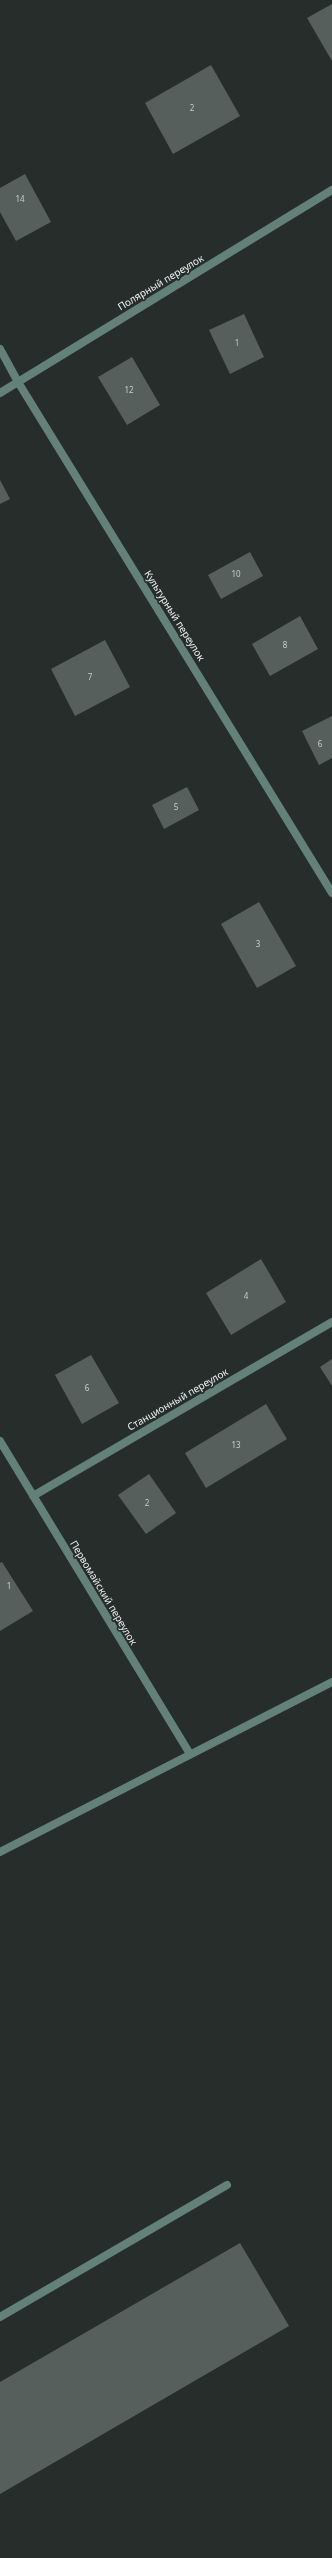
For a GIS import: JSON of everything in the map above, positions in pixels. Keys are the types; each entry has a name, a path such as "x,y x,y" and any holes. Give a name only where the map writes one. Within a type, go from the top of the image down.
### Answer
{"street":[{"name":"Полярный переулок","path":"0,393 332,190"},
{"name":"Культурный переулок","path":"0,349 18,382 332,893"},
{"name":"Станционный переулок","path":"33,1496 332,1322"},
{"name":"Первомайский переулок","path":"0,1441 190,1754"},
{"path":"0,1852 332,1682"},
{"path":"0,2317 227,2185"}],"building":[{"path":"332,4 332,61 307,18"},
{"path":"211,65 240,116 173,154 145,103"},
{"path":"25,174 51,222 16,241 0,212 0,188"},
{"path":"244,314 264,357 230,374 209,330"},
{"path":"132,357 160,405 127,425 98,377"},
{"path":"0,480 10,499 0,504"},
{"path":"250,552 263,576 221,599 208,575"},
{"path":"300,616 318,649 270,676 252,644"},
{"path":"105,640 130,687 75,716 51,669"},
{"path":"332,716 332,758 319,765 302,731"},
{"path":"187,787 199,810 164,829 152,805"},
{"path":"259,902 296,966 257,988 221,924"},
{"path":"261,1259 286,1302 231,1335 206,1293"},
{"path":"91,1355 119,1403 82,1424 55,1375"},
{"path":"332,1359 332,1386 320,1367"},
{"path":"266,1404 287,1439 206,1488 185,1453"},
{"path":"149,1474 176,1513 146,1534 118,1495"},
{"path":"2,1562 33,1611 0,1631 0,1563"},
{"path":"240,2243 289,2326 0,2494 0,2382"}]}
